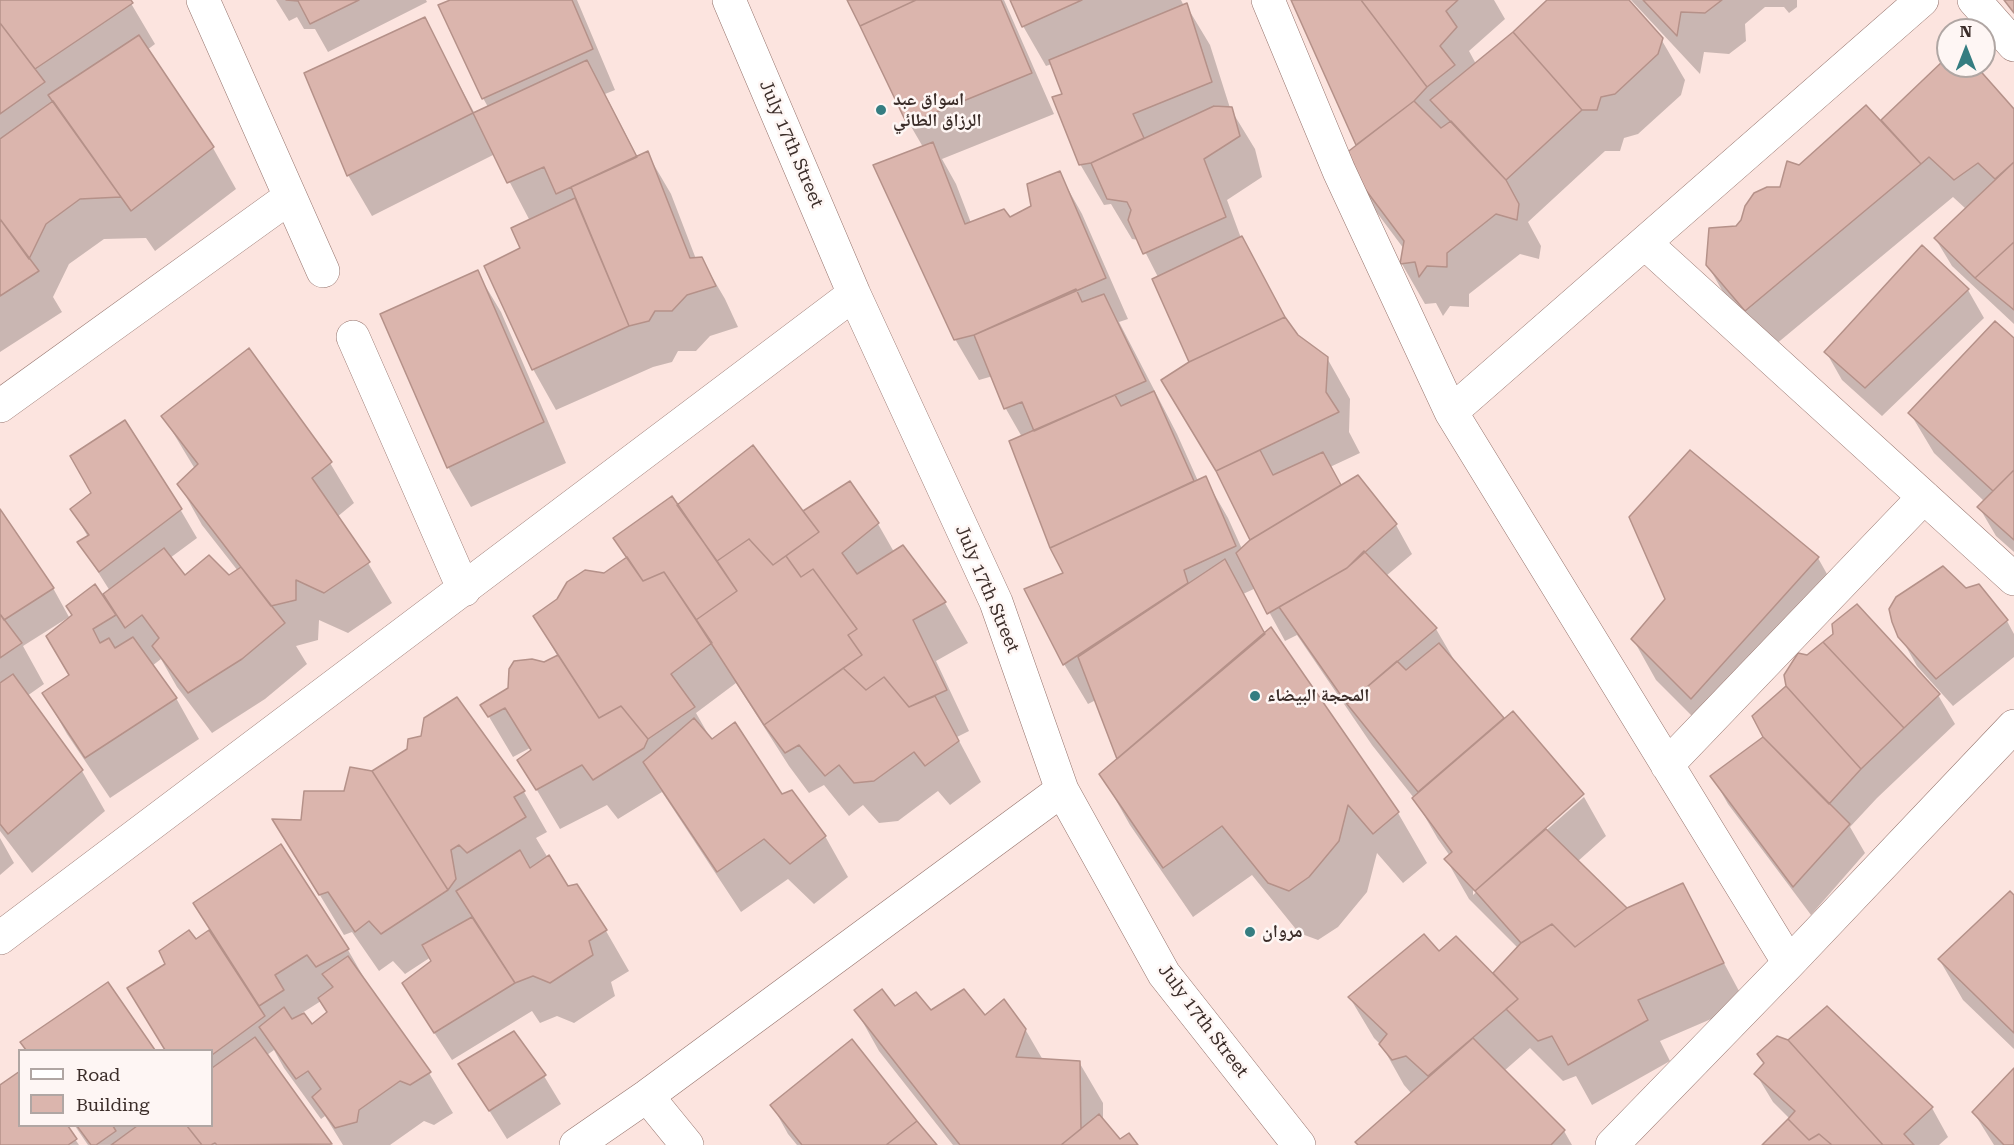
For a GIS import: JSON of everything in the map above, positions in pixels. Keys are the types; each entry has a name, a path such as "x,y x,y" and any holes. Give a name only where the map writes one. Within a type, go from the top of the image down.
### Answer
{"street":[{"path":"203,0 323,271"},
{"name":"July 17th Street","path":"729,0 854,294 996,602 1062,790 1164,974 1299,1145"},
{"path":"1268,0 1339,171 1451,412 1790,963"},
{"path":"1451,412 1922,0"},
{"path":"1974,0 2014,45"},
{"path":"0,406 290,197"},
{"path":"1645,243 2014,579"},
{"path":"0,938 854,294"},
{"path":"353,337 464,590"},
{"path":"1667,765 1924,497"},
{"path":"1612,1145 1790,963 2014,726"},
{"path":"576,1145 647,1096 1062,790"},
{"path":"647,1096 687,1145"}],"building":[{"path":"0,0 131,0 133,3 35,69 0,23"},
{"path":"286,0 359,0 310,24 298,1"},
{"path":"450,0 572,0 593,49 482,99 438,5"},
{"path":"847,0 916,0 860,26"},
{"path":"916,0 1001,0 1032,73 907,124 860,26"},
{"path":"1010,0 1082,0 1022,27"},
{"path":"1291,0 1361,0 1427,87 1414,101 1356,145"},
{"path":"1361,0 1458,0 1446,11 1457,27 1440,46 1455,65 1427,87"},
{"path":"1547,0 1629,0 1663,38 1658,54 1615,94 1601,97 1597,110 1582,110 1513,32"},
{"path":"1643,0 1722,0 1705,13 1681,12 1677,36"},
{"path":"2004,0 2014,0 2014,13"},
{"path":"1187,3 1212,82 1133,114 1144,138 1091,163 1079,165 1052,97 1062,94 1049,60"},
{"path":"425,17 473,113 347,176 304,73"},
{"path":"0,23 45,82 0,114"},
{"path":"1513,32 1582,110 1506,180 1430,100"},
{"path":"139,35 214,147 131,211 48,95"},
{"path":"587,60 637,157 556,194 544,167 507,183 473,113"},
{"path":"1936,68 1936,78 1987,78 2014,109 2014,162 1995,179 1978,163 1954,180 1929,157 1921,164 1881,120"},
{"path":"53,101 121,197 80,199 46,224 29,259 0,219 0,139"},
{"path":"1414,101 1441,128 1451,121 1506,180 1519,204 1517,220 1496,214 1447,253 1447,267 1427,266 1419,277 1415,262 1400,264 1404,241 1341,157"},
{"path":"1866,105 1921,164 1745,311 1706,265 1709,228 1736,226 1754,193 1767,187 1780,187 1787,161 1799,165"},
{"path":"1214,106 1232,107 1240,136 1204,159 1226,217 1143,254 1128,220 1131,210 1127,202 1107,199 1091,163"},
{"path":"933,142 965,224 1004,209 1010,217 1031,206 1027,184 1060,171 1106,278 974,335 954,340 873,165"},
{"path":"648,151 690,258 702,257 716,286 687,295 672,311 655,311 649,321 629,326 571,187"},
{"path":"2014,162 2014,242 1975,278 1934,238"},
{"path":"575,198 629,326 532,370 484,266 520,248 511,228"},
{"path":"0,219 39,271 0,296"},
{"path":"1242,236 1285,317 1189,362 1152,279"},
{"path":"2014,242 2014,310 1975,278"},
{"path":"1922,245 1969,289 1865,388 1824,352"},
{"path":"478,270 544,422 447,468 380,314"},
{"path":"1076,289 1082,302 1104,294 1146,381 1034,431 1022,402 1004,409 974,335"},
{"path":"1285,317 1298,335 1328,357 1326,392 1339,412 1216,471 1161,380 1189,362"},
{"path":"1995,321 2014,338 2014,470 1993,491 1908,413"},
{"path":"249,348 332,462 312,478 370,562 324,593 296,580 296,600 271,606 177,484 198,464 161,416"},
{"path":"1154,391 1194,481 1050,548 1009,441 1115,395 1121,406"},
{"path":"125,420 182,509 99,572 77,542 89,535 70,509 91,493 70,456"},
{"path":"753,445 819,532 773,565 749,539 717,561 677,505"},
{"path":"1260,450 1273,475 1323,452 1341,485 1250,540 1216,471"},
{"path":"1690,450 1819,557 1691,699 1631,639 1665,599 1629,517"},
{"path":"2014,470 2014,540 1977,507"},
{"path":"1358,475 1397,524 1347,568 1267,614 1236,553 1250,540"},
{"path":"1206,476 1236,546 1184,570 1188,583 1063,665 1024,589 1063,573 1050,548"},
{"path":"850,481 879,523 842,553 857,574 903,545 946,602 913,620 947,690 909,707 884,677 866,690 843,668 862,655 848,635 857,629 813,569 801,577 786,556 819,532 803,511"},
{"path":"672,496 737,591 696,620 664,572 643,581 613,538"},
{"path":"0,509 54,588 4,620 0,614"},
{"path":"749,539 773,565 786,556 801,577 813,569 857,629 848,635 862,655 764,725 696,620 737,591 717,561"},
{"path":"164,548 185,575 209,555 229,575 241,567 285,623 242,659 188,693 152,646 159,638 142,615 125,628 103,594"},
{"path":"1364,551 1437,628 1347,704 1279,607 1347,568"},
{"path":"627,557 643,581 664,572 712,643 671,674 695,707 648,739 621,706 599,718 533,616 557,599 567,582 585,570 604,573"},
{"path":"1225,559 1265,634 1117,759 1078,657"},
{"path":"1943,566 1966,588 1979,584 2008,620 1936,679 1898,637 1889,609 1896,597"},
{"path":"95,584 116,615 93,629 100,643 109,638 115,648 133,637 177,698 85,758 42,693 69,675 46,636 72,615 66,606"},
{"path":"1857,604 1940,694 1904,728 1823,642 1833,634 1832,624"},
{"path":"0,614 22,643 0,658"},
{"name":"المحجة البيضاء","path":"1271,627 1399,812 1373,834 1348,805 1339,841 1309,877 1289,891 1268,883 1222,826 1163,868 1099,774"},
{"path":"1823,642 1904,728 1861,769 1786,686 1784,675 1798,653 1807,655"},
{"path":"1439,643 1504,718 1418,792 1347,704 1397,661 1406,670"},
{"path":"558,655 599,718 621,706 648,739 644,748 593,780 582,765 536,790 517,760 531,750 505,708 488,717 480,705 508,688 509,669 514,661 532,659 544,662"},
{"path":"843,668 866,690 884,677 909,707 935,696 959,741 925,766 914,752 874,781 854,783 839,765 825,776 799,745 785,753 764,725"},
{"path":"13,674 83,770 8,834 0,824 0,683"},
{"path":"1786,686 1861,769 1829,804 1763,737 1752,716"},
{"path":"457,697 525,791 514,797 526,817 467,853 459,845 451,850 456,879 448,890 372,771 407,749 408,739 421,736 424,718"},
{"path":"1513,711 1584,794 1475,891 1444,859 1452,852 1412,798"},
{"path":"694,718 712,739 735,722 782,794 792,790 826,836 790,864 764,839 717,872 643,762"},
{"path":"1763,737 1850,824 1793,887 1710,776"},
{"path":"350,767 372,771 448,890 381,934 369,921 355,932 328,892 319,895 272,819 301,820 304,791 344,791"},
{"path":"1546,829 1627,908 1575,947 1552,924 1521,943 1475,891"},
{"path":"281,844 349,949 316,967 307,955 275,975 284,990 259,1006 193,903"},
{"path":"520,850 530,868 549,855 568,886 577,884 607,930 589,941 593,955 550,983 533,976 515,983 456,891"},
{"path":"1683,883 1724,963 1638,1000 1648,1020 1568,1065 1552,1036 1538,1041 1506,1009 1518,999 1493,973 1521,943 1552,924 1575,947 1627,908"},
{"path":"2010,891 2014,895 2014,1033 1938,959"},
{"path":"472,917 515,983 434,1033 402,983 431,961 422,945"},
{"path":"189,930 196,939 209,930 265,1016 213,1054 213,1049 164,1049 127,988 165,964 159,951"},
{"path":"1424,934 1439,951 1456,936 1518,999 1428,1076 1406,1056 1392,1060 1379,1044 1387,1034 1348,997"},
{"path":"348,956 431,1072 410,1085 400,1081 359,1110 357,1122 335,1128 312,1097 321,1089 308,1071 296,1079 259,1027 284,1007 292,1019 304,1013 312,1024 327,1012 318,998 333,987 322,974"},
{"path":"108,982 154,1049 25,1049 20,1042"},
{"path":"882,989 895,1006 916,992 931,1010 964,989 985,1015 1004,999 1026,1029 1016,1057 1080,1061 1081,1129 1061,1145 960,1145 854,1010"},
{"path":"1827,1006 1933,1107 1904,1134 1914,1145 1883,1145 1788,1040"},
{"path":"514,1031 546,1075 489,1111 458,1064"},
{"path":"1777,1036 1788,1040 1883,1145 1832,1145 1819,1134 1809,1140 1788,1119 1795,1111 1754,1074 1764,1063 1757,1054"},
{"path":"255,1037 332,1144 217,1145 215,1143 202,1145 188,1127 213,1127 213,1067"},
{"path":"1473,1038 1565,1130 1551,1145 1358,1145 1355,1142"},
{"path":"852,1039 917,1121 886,1145 802,1145 770,1105"},
{"path":"2014,1068 2014,1145 2004,1145 1972,1112"},
{"path":"18,1072 18,1127 69,1127 77,1139 68,1145 0,1145 0,1085"},
{"path":"1099,1114 1120,1139 1129,1133 1138,1145 1061,1145"},
{"path":"1788,1119 1809,1140 1819,1134 1832,1145 1762,1145"},
{"path":"917,1121 937,1145 886,1145"},
{"path":"78,1127 114,1127 116,1131 96,1145 91,1145"},
{"path":"136,1127 188,1127 202,1145 111,1145"}],"place":[{"name":"اسواق عبد الرزاق الطائي","path":"881,110"},
{"name":"المحجة البيضاء","path":"1255,696"},
{"name":"مروان","path":"1250,932"}]}
